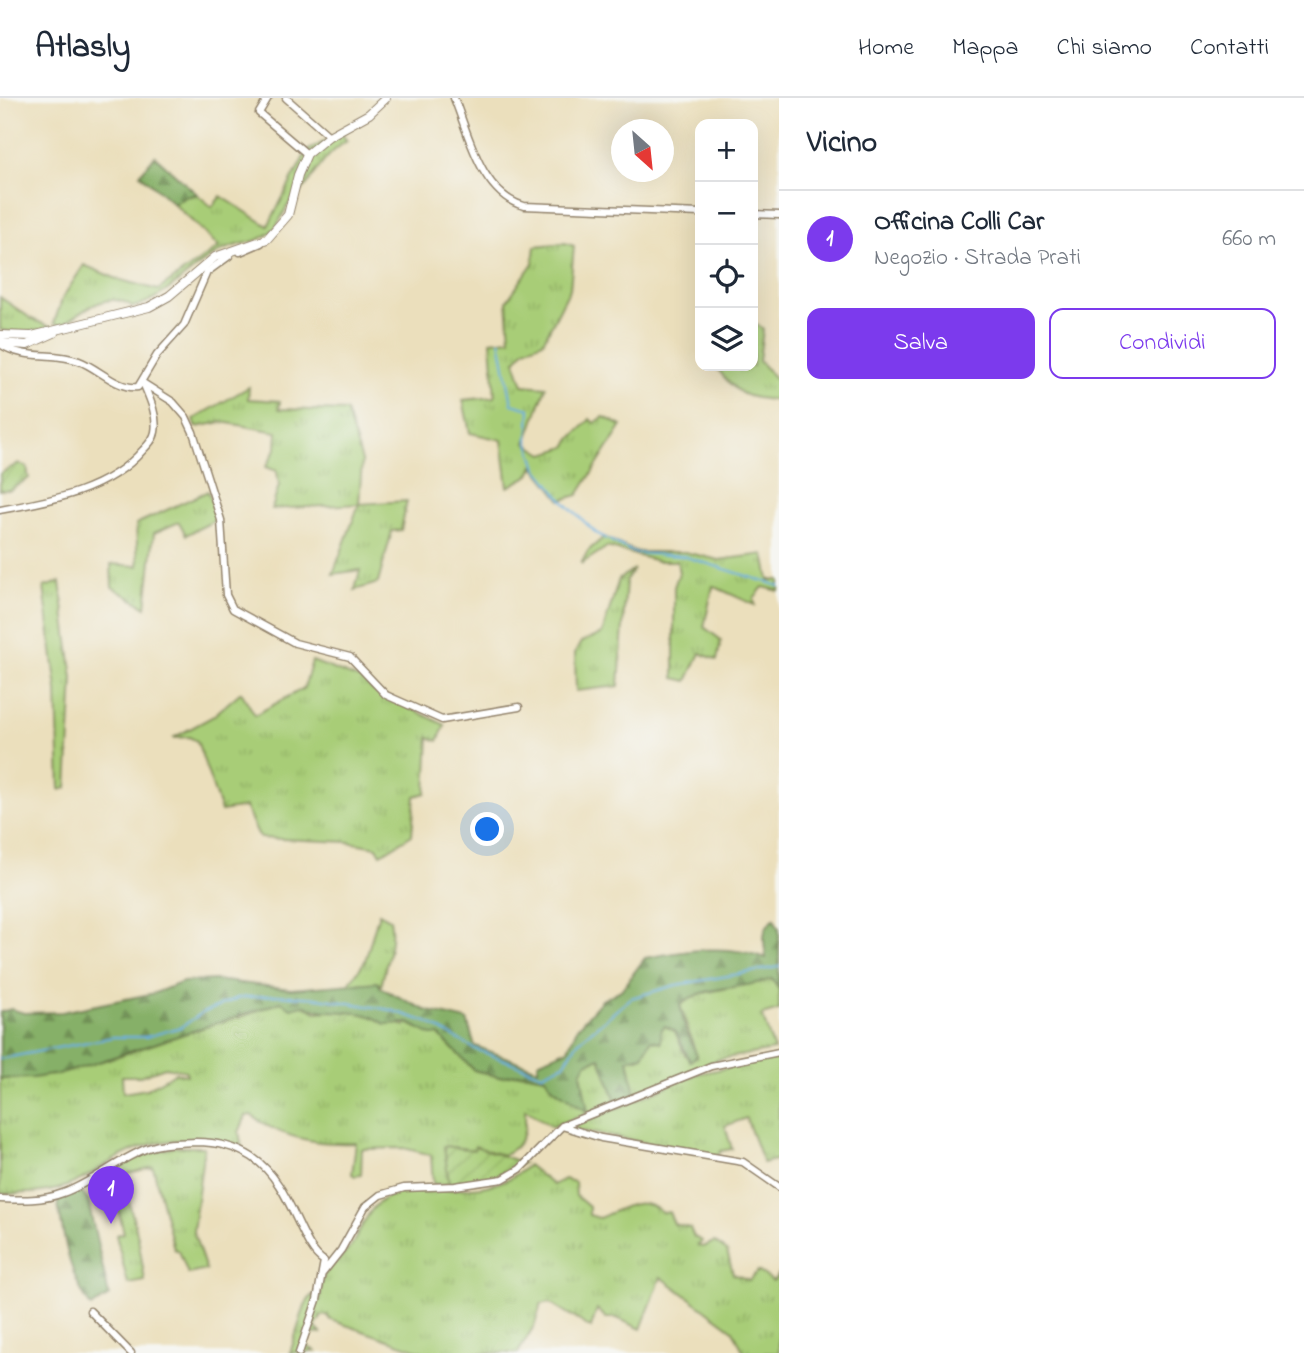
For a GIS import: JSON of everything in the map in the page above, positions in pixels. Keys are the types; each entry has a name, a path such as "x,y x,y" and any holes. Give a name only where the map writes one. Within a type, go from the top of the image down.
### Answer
{"main road":[{"path":"1,339 32,336 149,307 175,292 215,257 263,242 276,233 288,215 298,175 307,154 329,135 369,114 386,98"},
{"path":"19,350 58,330"},
{"path":"19,350 32,336"},
{"path":"1,339 19,350"}],"street":[{"path":"268,98 259,113 307,154"},
{"path":"286,98 329,135"},
{"path":"454,98 488,177 501,197 509,202 524,206 695,213"},
{"path":"758,214 779,215"},
{"path":"0,510 69,496 111,475 136,457 152,440 156,430 152,407 143,383 151,363 176,337 207,272 219,260 257,247 263,242"},
{"path":"33,356 30,350 43,339"},
{"path":"19,350 33,356 79,361 132,388 143,383"},
{"path":"143,383 173,402 186,417 193,432 221,520 226,595 233,609 295,643 350,657 386,695 442,720 519,707"},
{"path":"322,1274 365,1207 380,1195 404,1188 455,1186 503,1179 520,1170 562,1126 711,1066 779,1052"},
{"path":"562,1126 601,1138 743,1162 779,1187"},
{"path":"0,1199 48,1198 85,1183 148,1148 168,1143 209,1142 246,1154 272,1174 289,1199 322,1274"},
{"path":"314,1251 324,1261"},
{"path":"324,1261 335,1257"},
{"path":"299,1353 317,1300 324,1261"},
{"path":"90,1311 131,1353"}],"green space":[{"path":"341,133 347,141 323,162 268,235 223,250 146,302 133,307 124,302 105,301 86,309 61,326 54,323 63,297 84,265 117,279 158,290 219,247 174,204 182,198 197,194 212,207 221,196 268,226 307,151"},
{"path":"155,156 197,194 182,198 174,204 140,174"},
{"path":"565,243 574,246 570,289 543,342 525,349 515,361 523,385 546,387 526,443 544,454 566,447 590,419 594,423 604,417 622,426 578,495 561,500 534,466 530,475 508,487 502,440 470,433 463,400 495,397 491,341 510,339 507,301 533,263 535,246"},
{"path":"0,297 32,319 53,328 21,333 0,330"},
{"path":"758,326 763,329 759,361 779,382 779,400 748,396 719,371 758,371"},
{"path":"249,387 248,399 280,401 279,409 346,411 362,461 359,504 272,509 279,485 277,471 266,467 276,449 277,432 222,422 196,427 194,419"},
{"path":"19,463 27,468 29,478 10,490 0,490 0,474"},
{"path":"208,491 218,519 186,535 179,522 154,533 146,607 112,587 111,564 138,566 136,524"},
{"path":"407,501 401,530 392,531 378,583 355,590 360,570 333,574 359,504"},
{"path":"604,537 636,552 685,552 719,560 764,554 769,580 779,580 779,591 763,587 754,598 755,605 713,586 704,627 721,640 717,660 700,653 687,681 674,678 674,587 679,573 677,561 657,561 607,547 581,564 588,551"},
{"path":"634,569 626,580 619,686 576,691 575,653 581,642 602,634 619,579"},
{"path":"60,582 73,678 67,788 60,790 57,690 44,587"},
{"path":"312,661 362,680 373,690 445,725 438,741 429,737 426,793 415,796 412,835 381,854 377,847 348,842 260,838 245,807 221,811 197,741 189,737 173,738 212,717 241,692 255,715 304,688"},
{"path":"379,913 390,919 391,928 381,988 378,982 348,985 365,961"},
{"path":"774,918 779,929 779,990 772,979 712,990 680,1005 685,1028 697,1056 690,1061 675,1031 665,1026 661,1030 661,1042 651,1040 643,1056 628,1059 635,1094 616,1101 600,1058 586,1063 581,1073 588,1112 553,1088 545,1077 522,1073 499,1077 474,1070 439,1035 431,1035 409,1023 385,1024 365,1014 324,1011 303,1005 291,1008 281,1002 65,1073 0,1079 0,1012 11,1009 24,1013 62,1012 155,993 183,982 215,980 291,989 378,982 381,988 425,1010 467,1020 475,1046 538,1069 538,1062 568,1049 577,1028 602,1000 621,990 645,958 691,951 721,950 751,953 766,958 765,932"},
{"path":"772,979 779,990 779,1010 762,1015 774,1050 719,1059 635,1094 628,1059 638,1059 665,1026 675,1031 685,1055 697,1057 680,1005 699,994"},
{"path":"281,1002 303,1005 316,1012 348,1010 405,1026 408,1023 431,1035 439,1035 474,1070 499,1077 522,1073 545,1077 553,1088 587,1111 581,1073 586,1063 600,1058 616,1101 552,1127 525,1109 523,1136 516,1147 503,1155 475,1147 474,1150 444,1146 449,1184 433,1184 431,1155 404,1148 362,1149 361,1175 355,1176 352,1174 356,1143 301,1139 275,1130 251,1115 246,1116 239,1132 242,1148 211,1141 165,1142 135,1149 80,1181 64,1187 41,1192 0,1194 0,1079 62,1072 92,1064","holes":["165,1067 186,1071 187,1075 175,1073 147,1089 123,1093 122,1076 140,1076"]},
{"path":"779,1058 779,1159 763,1163 746,1118 725,1126 732,1149 721,1151 718,1156 576,1130 575,1126 696,1074"},
{"path":"444,1146 474,1150 475,1146 523,1163 491,1178 449,1184"},
{"path":"174,1147 204,1147 193,1231 206,1270 188,1274 179,1251 174,1249 153,1167 122,1175 138,1237 145,1281 128,1284 116,1235 124,1233 109,1173 137,1157"},
{"path":"528,1165 553,1185 564,1179 575,1182 576,1196 589,1207 589,1215 599,1218 624,1207 646,1204 663,1213 669,1212 674,1224 690,1228 694,1237 702,1241 698,1246 703,1247 714,1242 727,1251 733,1274 749,1280 758,1271 773,1281 779,1274 779,1353 744,1353 733,1330 661,1277 641,1329 617,1318 606,1318 597,1309 591,1328 549,1302 541,1304 535,1324 518,1353 426,1353 331,1320 327,1315 322,1316 315,1327 321,1333 308,1335 304,1344 315,1351 290,1353 305,1305 312,1295 320,1300 325,1274 348,1250 376,1205 390,1196 407,1192 491,1185 511,1178"},
{"path":"80,1190 88,1201 109,1296 91,1307 72,1268 57,1198"}],"waterway":[{"path":"500,340 512,404 530,409 528,440 537,468 564,502 596,533 635,553 683,556 779,586"},
{"path":"0,1059 113,1037 146,1037 181,1027 202,1013 238,998 275,995 319,998 391,1010 427,1022 475,1049 542,1074 564,1064 578,1042 631,998 676,985 779,967"}],"place":[{"name":"Officina Colli Car","path":"111,1224"}]}
